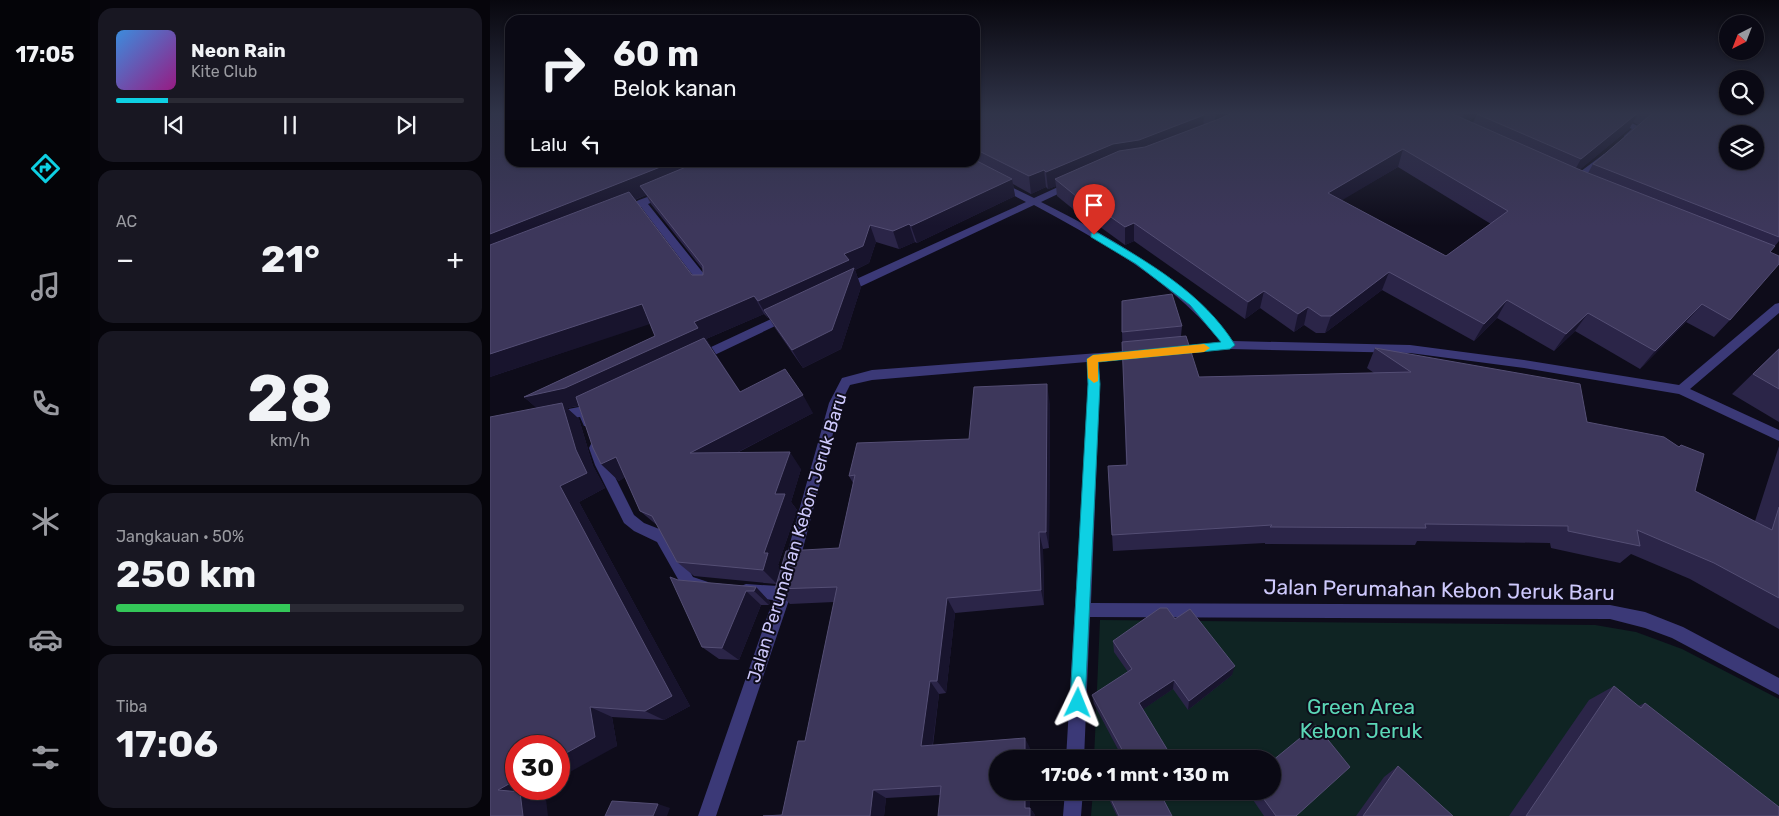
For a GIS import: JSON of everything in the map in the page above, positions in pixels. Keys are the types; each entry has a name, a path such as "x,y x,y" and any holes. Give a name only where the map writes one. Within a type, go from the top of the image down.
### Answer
{"street":[{"path":"1572,183 1613,150"},
{"path":"990,180 1032,201 1140,262 1194,302 1230,345"},
{"path":"835,293 1081,180"},
{"path":"615,213 670,191"},
{"path":"642,202 709,288"},
{"path":"1681,390 1779,307"},
{"path":"683,364 799,310"},
{"name":"Jalan Perumahan Kebon Jeruk Baru","path":"707,816 783,594 835,403 846,381 872,375 1093,359 1230,345 1410,349 1681,390 1779,436"},
{"path":"1075,750 1094,384 1093,359"},
{"path":"538,420 589,408 602,465 629,520 639,527 662,537 688,583 715,588"},
{"path":"735,590 783,594"},
{"name":"Jalan Perumahan Kebon Jeruk Baru","path":"1082,610 1610,612 1644,620 1677,632 1779,688"},
{"path":"1072,816 1073,800"}],"green space":[{"name":"Green Area Kebon Jeruk","path":"1100,620 1595,625 1636,632 1682,649 1779,699 1779,816 1091,816 1092,800 1281,800 1281,750 1094,750"}],"building":[{"path":"490,150 505,150 505,167 660,167 490,234"},
{"path":"980,150 1098,150 1046,172 1044,170 1029,176"},
{"path":"1401,150 1328,193 1446,256 1508,211 1405,150 1535,150 1578,169 1775,246 1770,252 1779,256 1779,264 1730,320 1702,304 1655,351 1588,313 1566,334 1507,300 1484,324 1389,272 1331,316 1321,316 1308,307 1298,314 1264,291 1248,302 1134,223 1125,227 1091,203 1087,205 1055,179 1119,151"},
{"path":"1560,150 1592,150 1581,159"},
{"path":"1609,150 1719,150 1719,170 1764,170 1764,150 1779,150 1779,237 1593,164"},
{"path":"980,163 1012,179 911,226 909,224 893,231 870,225 863,246 844,254 849,260 758,301 754,296 694,322 698,328 565,388 524,397 655,336 642,304 490,354 490,245 629,192 692,275 703,275 703,266 640,186 686,167 980,167"},
{"path":"854,268 832,330 792,350 764,310"},
{"path":"1172,294 1182,326 1122,332 1122,301"},
{"path":"1186,336 1199,377 1411,372 1375,348 1580,384 1587,422 1664,437 1679,447 1681,445 1704,454 1695,491 1772,530 1779,507 1779,598 1714,563 1637,530 1640,546 1568,531 1568,526 1425,524 1426,528 1270,527 1272,525 1112,535 1108,466 1127,465 1122,342"},
{"path":"704,338 740,392 785,369 803,395 690,453 790,452 775,494 785,494 764,553 768,553 763,570 677,562 652,516 640,511 616,457 601,464 593,448 576,397"},
{"path":"1779,349 1779,389 1753,374"},
{"path":"1047,384 1046,532 1039,532 1041,590 947,598 937,681 930,681 921,746 1025,738 1025,750 989,750 989,800 1025,800 1025,808 1030,808 1030,816 938,816 941,786 873,790 870,816 763,816 782,815 798,741 805,741 837,587 775,589 786,551 839,548 855,475 849,476 857,443 969,439 974,387"},
{"path":"562,403 576,450 587,473 560,486 672,696 645,711 590,707 595,737 570,751 570,735 505,735 505,786 498,790 505,791 505,800 521,800 523,816 490,816 490,417"},
{"path":"670,577 678,580 756,587 754,591 746,591 722,648 702,647"},
{"path":"1160,608 1167,608 1175,619 1190,609 1235,666 1189,701 1174,680 1139,703 1168,750 1122,750 1092,695 1132,669 1113,641"},
{"path":"1614,686 1641,708 1645,703 1779,807 1779,816 1526,816"},
{"path":"1316,725 1350,767 1296,816 1276,816 1264,800 1281,800 1281,754"},
{"path":"1398,766 1453,816 1363,816"},
{"path":"1111,800 1164,800 1172,816 1119,816"},
{"path":"612,801 658,804 653,816 605,816"}],"slow traffic":[{"path":"1094,378 1093,359 1204,348"}],"route":[{"path":"1078,703 1094,384 1093,359 1230,345 1194,302 1140,262 1094,235"}]}
